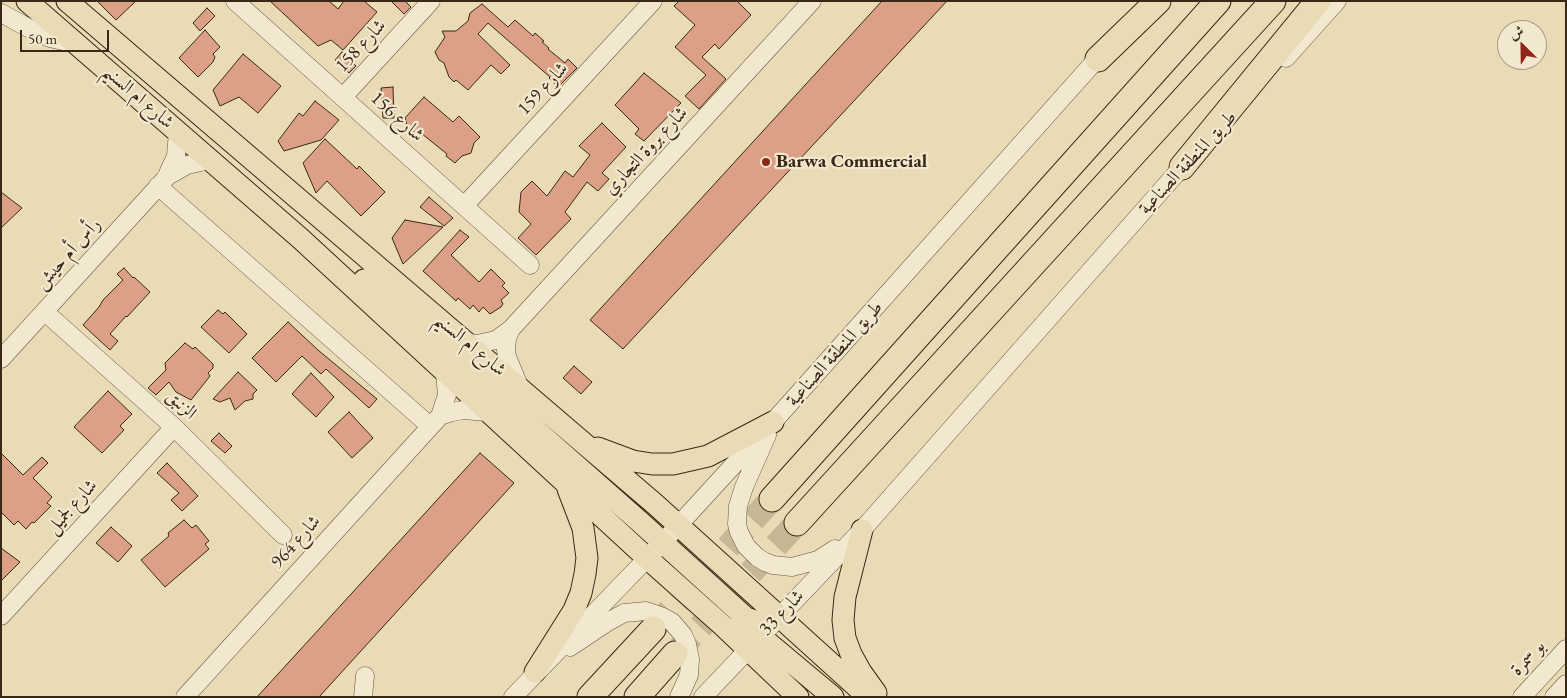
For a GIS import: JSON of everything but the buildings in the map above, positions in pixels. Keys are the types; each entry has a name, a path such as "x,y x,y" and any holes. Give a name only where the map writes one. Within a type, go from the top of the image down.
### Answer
{"highway":[{"path":"1098,59 1158,1"},
{"path":"772,499 1218,1"},
{"path":"798,523 1273,1"},
{"path":"1182,167 1318,1"},
{"path":"590,697 653,629"},
{"path":"637,697 676,654"}],"main road":[{"name":"شارع ام السنيم","path":"27,1 301,239 646,558 721,624 754,643 798,697"},
{"name":"شارع ام السنيم","path":"67,1 519,386 678,525 868,697"},
{"path":"301,239 351,270 385,297 663,542 746,618 761,623 778,617"},
{"path":"581,441 633,461 652,464 672,464 708,456 773,422"},
{"path":"535,672 574,610 581,593 585,574 587,558 583,528 566,483"},
{"path":"862,530 845,597 843,620 845,638 850,654 879,697"},
{"path":"754,643 833,697"}],"street":[{"name":"شارع 156","path":"235,1 530,264"},
{"name":"شارع 158","path":"343,97 432,1"},
{"name":"شارع 159","path":"464,206 653,1"},
{"name":"شارع بروة التجاري","path":"468,343 477,344 496,340 511,329 812,1"},
{"name":"طريق المنطقة الصناعية","path":"513,697 535,672 663,542 773,422 1098,59 1145,1"},
{"name":"طريق المنطقة الصناعية","path":"862,530 1182,167 1338,1"},
{"name":"شارع ام السنيم","path":"1,13 50,38 77,44"},
{"name":"رأس أم حيش","path":"162,182 176,156 178,132"},
{"name":"رأس أم حيش","path":"1,359 162,182 186,165 210,160"},
{"path":"162,182 435,421 452,412 464,410 487,412"},
{"name":"الزنبق","path":"45,312 174,427 283,535"},
{"path":"511,329 507,338 506,350 519,386"},
{"name":"شارع 964","path":"184,697 435,421 447,396 445,373"},
{"path":"773,422 744,487 738,506 737,524 746,546 765,562 792,568 818,560 862,530"},
{"name":"شارع لجميل","path":"1,616 174,427"},
{"name":"شارع 33","path":"703,697 862,530"},
{"path":"535,672 617,616 631,612 646,611 672,622 688,644 690,659 689,675 679,697"},
{"name":"بو سمرة","path":"1522,697 1566,649"},
{"path":"363,697 365,676"},
{"path":"1554,697 1566,684"}],"tunnel":[{"path":"653,629 772,499"},
{"path":"675,654 797,523"}],"place":[{"name":"Barwa Commercial","path":"766,162"}]}
